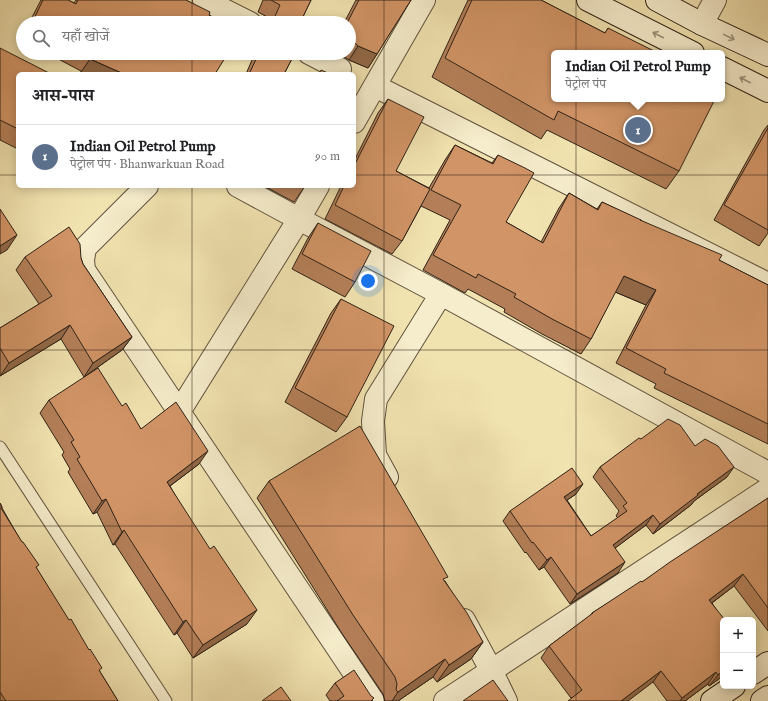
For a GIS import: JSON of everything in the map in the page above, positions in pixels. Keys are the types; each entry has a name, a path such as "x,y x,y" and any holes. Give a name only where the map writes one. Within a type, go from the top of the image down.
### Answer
{"street":[{"path":"204,0 236,16"},
{"path":"356,118 424,0"},
{"path":"588,0 687,50"},
{"path":"656,0 768,56"},
{"path":"702,24 715,0"},
{"path":"323,60 340,69"},
{"path":"725,70 768,91"},
{"path":"374,86 768,284"},
{"path":"145,188 84,248 84,270 373,701"},
{"path":"242,188 441,294 768,473"},
{"path":"179,412 317,188"},
{"path":"397,496 375,455 373,421 376,399 441,294"},
{"path":"445,701 768,489"},
{"path":"454,601 492,670 506,701"},
{"path":"756,671 768,663"},
{"path":"712,701 730,689"},
{"path":"762,701 768,697"}],"lane":[{"path":"0,447 166,701"}],"building":[{"path":"43,0 68,0 76,4 78,0 186,0 210,12 209,15 211,16 35,16"},
{"path":"271,0 311,0 303,16 275,16 280,5"},
{"path":"359,0 411,0 377,54 356,44 356,16 351,16"},
{"path":"472,0 541,0 605,33 608,28 652,50 551,50 551,102 714,102 679,171 558,111 554,120 445,58"},
{"path":"0,48 16,56 16,60 24,60 47,72 16,72 16,128 0,120"},
{"path":"92,60 224,60 216,72 119,72"},
{"path":"256,60 291,60 285,72 250,72"},
{"path":"388,99 424,117 396,171 430,189 402,241 335,205 343,188 356,188 356,162"},
{"path":"768,128 768,230 724,205"},
{"path":"455,145 493,164 498,155 534,173 506,222 543,243 569,193 598,210 602,202 722,255 719,260 768,285 768,424 664,373 666,369 626,348 656,290 624,276 591,339 514,297 516,294 478,274 476,278 433,255 461,205 431,190"},
{"path":"0,209 17,235 0,246"},
{"path":"318,223 371,251 355,282 302,254"},
{"path":"69,227 80,244 83,264 132,337 93,363 70,325 9,363 0,348 0,328 52,296 25,257"},
{"path":"341,299 394,326 347,417 295,388"},
{"path":"98,368 122,406 126,403 141,429 176,402 208,451 167,482 210,549 214,546 257,610 203,645 186,620 183,622 124,530 122,532 106,499 102,501 77,459 80,457 71,442 74,440 49,400"},
{"path":"668,419 680,425 695,446 705,439 718,446 734,467 660,524 653,515 613,545 625,562 577,594 551,557 547,560 533,542 532,543 510,511 572,468 583,484 564,497 591,536 627,511 623,506 627,503 600,467 639,438 641,439"},
{"path":"360,426 448,577 443,579 467,613 483,642 449,665 445,659 398,692 396,690 397,684 395,677 353,615 269,481"},
{"path":"768,498 768,608 743,574 709,600 723,617 720,617 720,673 718,675 716,672 682,698 661,671 621,701 568,701 582,690 549,646 592,613 641,581 642,582"},
{"path":"0,503 1,508 22,542 39,565 36,567 69,620 71,619 89,650 90,649 102,668 99,670 118,701 6,701 0,692"},
{"path":"354,670 371,696 374,698 371,701 337,701 344,696 335,683"},
{"path":"493,680 508,701 463,701"},
{"path":"281,687 291,701 262,701"}],"place":[{"name":"Indian Oil Petrol Pump","path":"638,130"}]}
